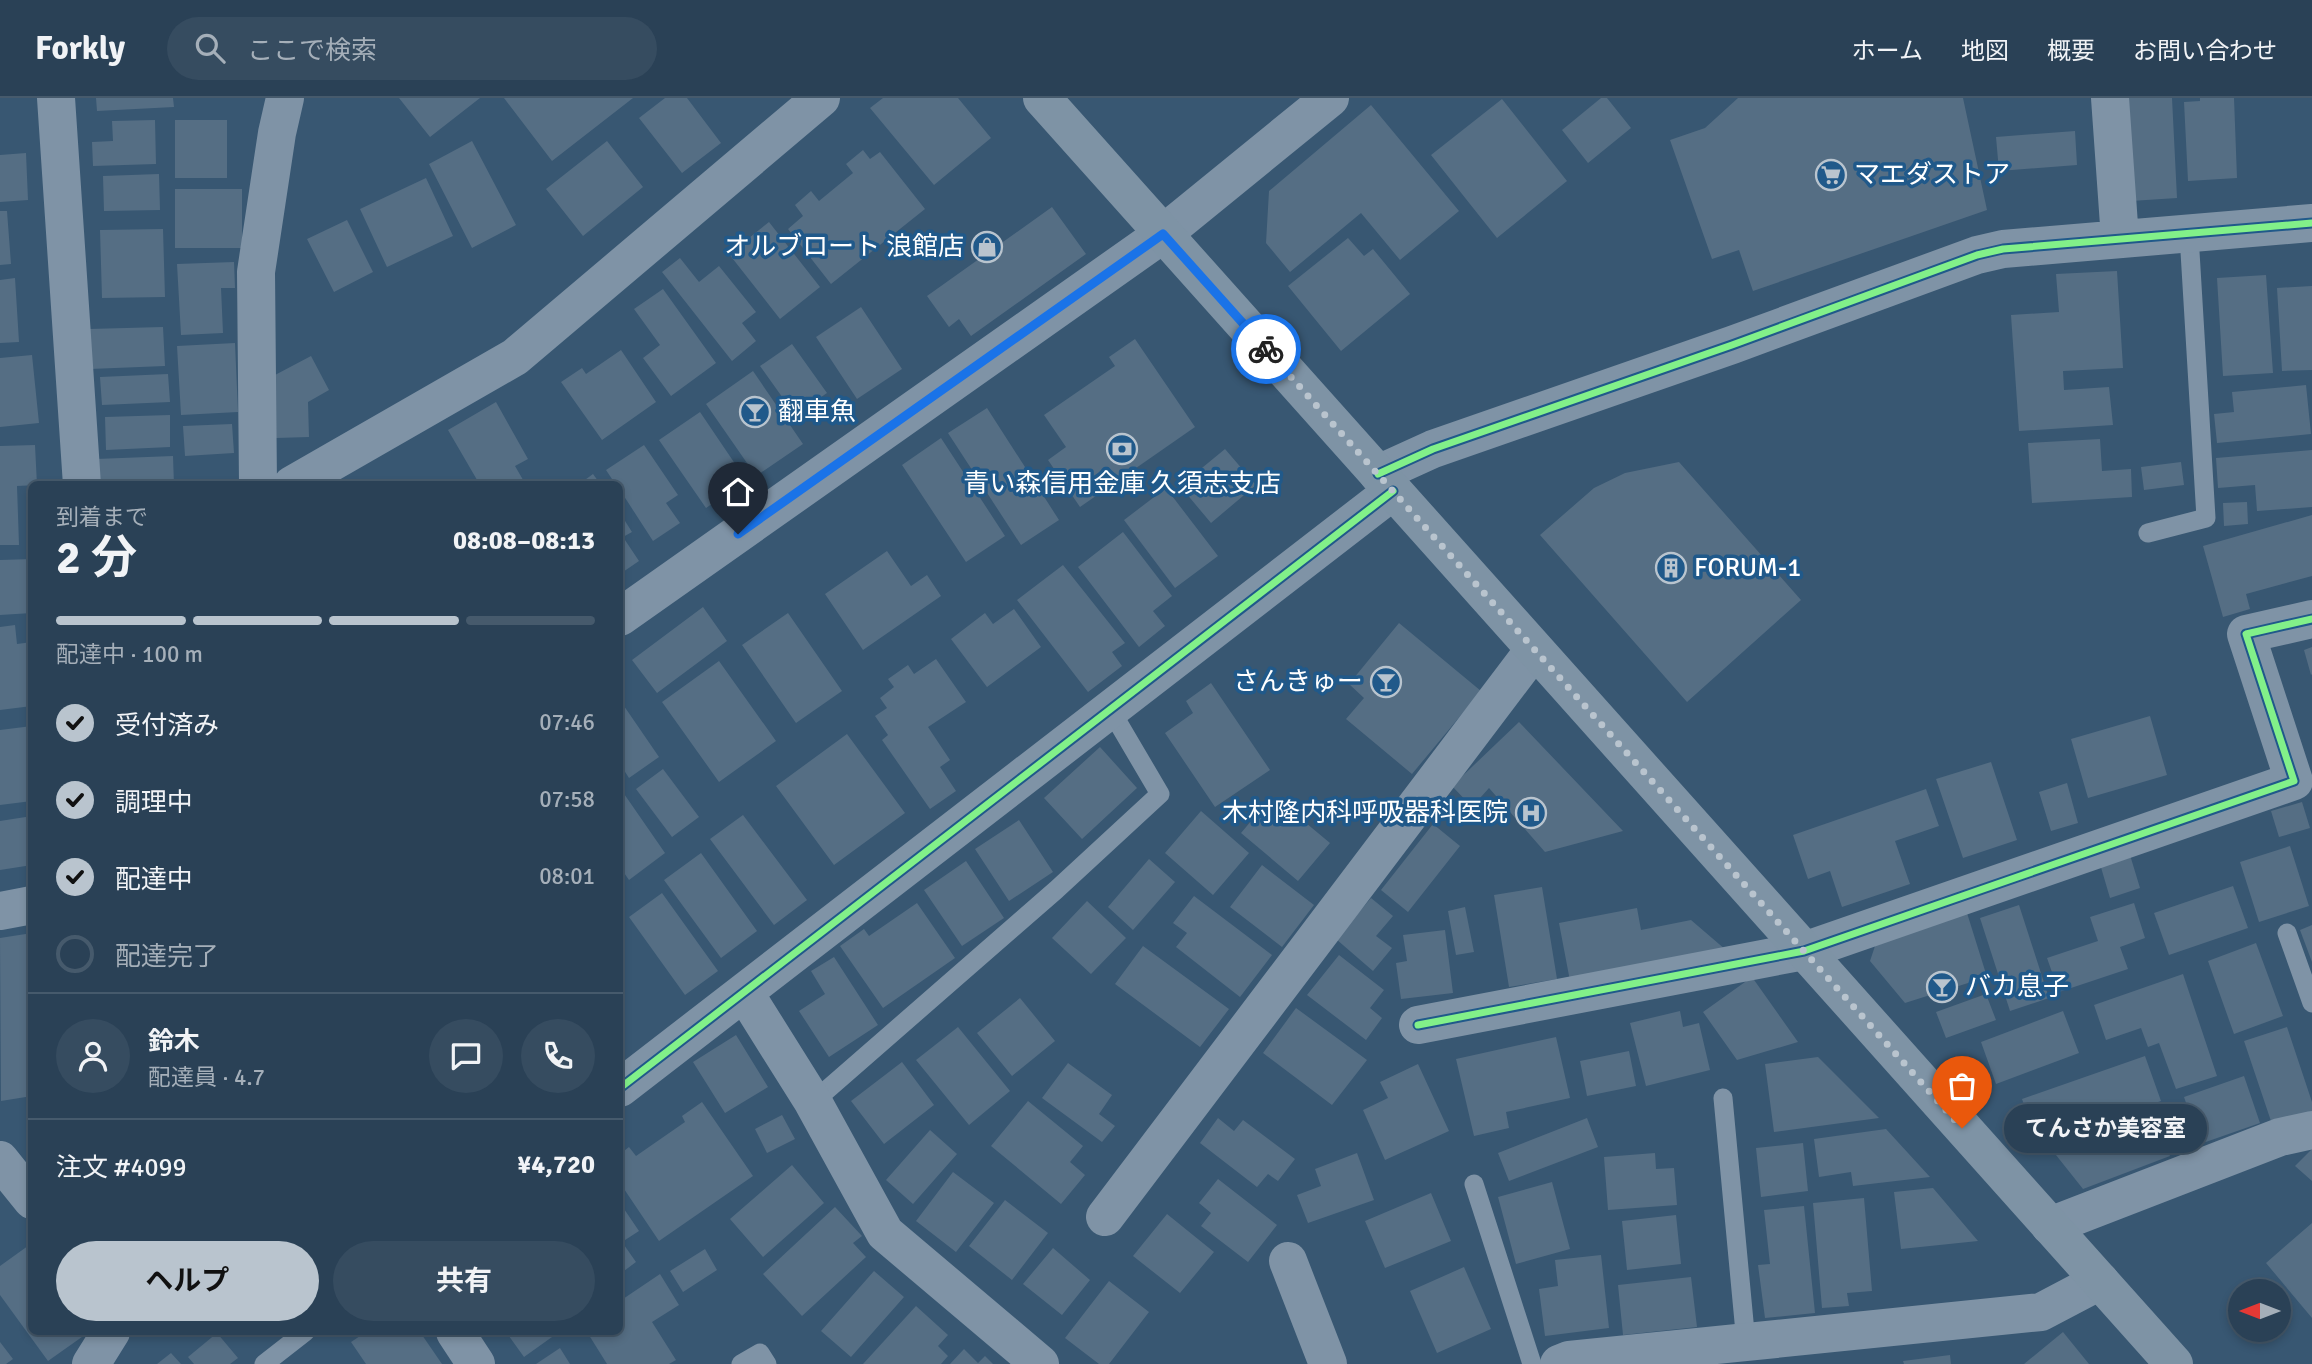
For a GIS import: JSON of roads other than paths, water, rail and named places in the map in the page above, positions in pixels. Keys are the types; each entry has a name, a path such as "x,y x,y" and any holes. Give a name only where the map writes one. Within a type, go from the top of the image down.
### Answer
{"main road":[{"path":"1042,98 2174,1364"}],"street":[{"path":"55,98 82,481"},
{"path":"258,481 256,272 277,133 285,98"},
{"path":"299,481 514,357 821,98"},
{"path":"623,615 1163,234 1330,98"},
{"path":"2110,98 2120,239"},
{"path":"623,1086 1110,709 1386,483 1433,449 1732,345 1977,255 2003,249 2312,223"},
{"path":"1418,1025 1804,951 2294,781 2246,634 2312,619"},
{"path":"1105,1217 1534,649"},
{"path":"0,911 28,906"},
{"path":"744,992 813,1102 885,1233 1040,1364"},
{"path":"2050,1226 2280,1137 2312,1130"},
{"path":"0,1160 28,1195"},
{"path":"1288,1261 1328,1364"},
{"path":"1559,1364 1569,1360 2041,1312 2100,1281"},
{"path":"91,1364 109,1335"},
{"path":"457,1335 476,1364"}],"lane":[{"path":"2148,533 2206,519 2189,234"},
{"path":"813,1102 1056,890 1160,794 1110,709"},
{"path":"2287,933 2312,1003"},
{"path":"1723,1098 1746,1343"},
{"path":"1474,1184 1532,1364"},
{"path":"264,1364 301,1335"},
{"path":"741,1364 760,1353 767,1364"}],"place":[{"name":"マエダストア","path":"1831,175"},
{"name":"オルブロート 浪館店","path":"987,247"},
{"name":"翻車魚","path":"755,412"},
{"name":"青い森信用金庫 久須志支店","path":"1122,449"},
{"name":"FORUM-1","path":"1671,568"},
{"name":"さんきゅー","path":"1386,682"},
{"name":"木村隆内科呼吸器科医院","path":"1531,813"},
{"name":"バカ息子","path":"1942,987"},
{"name":"てんさか美容室","path":"1962,1128"}]}
